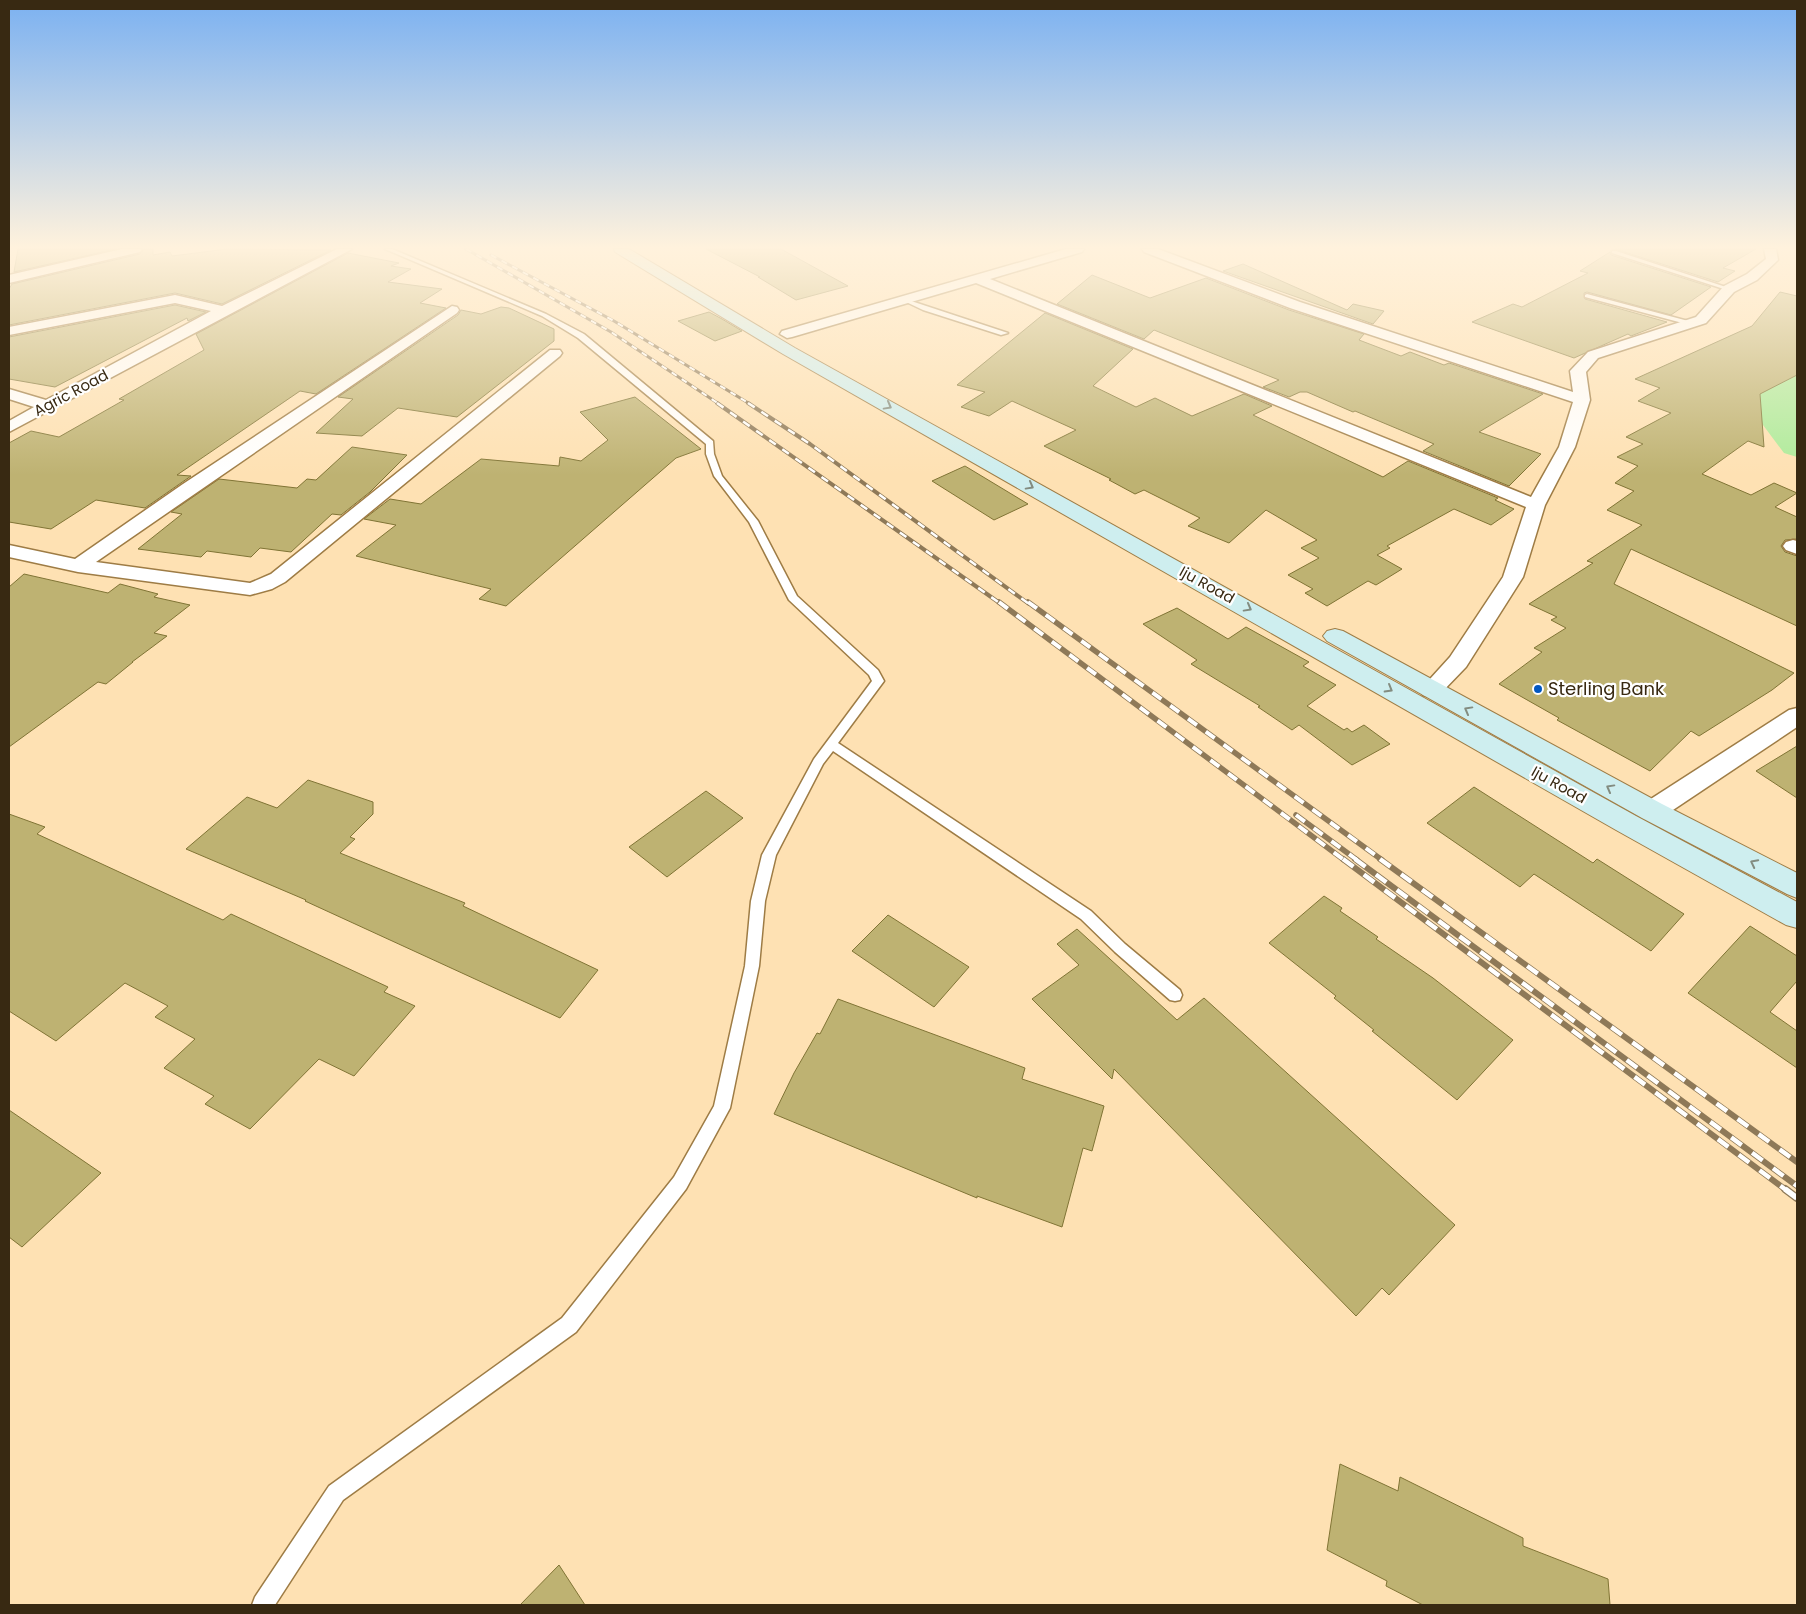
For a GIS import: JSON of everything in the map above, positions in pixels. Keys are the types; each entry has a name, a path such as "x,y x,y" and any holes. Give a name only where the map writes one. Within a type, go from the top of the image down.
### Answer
{"main road":[{"name":"Iju Road","path":"746,324 790,351 1318,637 1431,690 1797,886"},
{"name":"Iju Road","path":"771,324 1318,637 1618,818 1797,916"}],"street":[{"path":"9,331 44,324"},
{"name":"Agric Road","path":"9,427 198,324"},
{"path":"78,566 221,466 431,324"},
{"path":"787,334 820,324"},
{"path":"1090,324 1536,505"},
{"path":"1354,324 1582,400"},
{"path":"1431,690 1458,662 1513,577 1536,505 1567,447 1582,400 1578,371 1593,356 1686,324"},
{"path":"9,551 78,566 250,589 265,585 278,578 555,353"},
{"path":"9,394 48,406"},
{"path":"1652,810 1797,716"}],"lane":[{"path":"263,1605 336,1493 569,1325 680,1184 722,1108 752,966 758,901 769,854 818,762 878,680 874,673 793,598 753,521 718,476 710,454 710,443 581,336 560,324"},
{"path":"975,324 1004,333"},
{"path":"831,744 1086,915 1120,948 1175,995"}],"green space":[{"path":"1797,355 1797,457 1784,453 1760,421 1758,386"}],"building":[{"path":"75,324 175,324 55,387 9,379 9,337"},
{"path":"214,324 421,324 316,394 300,391 177,475 191,476 145,508 96,500 51,529 9,522 9,443 31,431 59,437 124,400 119,399 204,350 196,334"},
{"path":"444,324 544,324 554,329 554,341 457,417 398,408 362,436 316,433 353,399 338,397"},
{"path":"684,324 731,324 742,331 715,341"},
{"path":"1031,324 1073,324 1133,349 1093,386 1136,407 1155,398 1192,416 1244,394 1272,406 1253,415 1383,477 1408,461 1498,498 1495,500 1514,509 1491,525 1454,509 1387,546 1390,548 1377,555 1402,569 1376,585 1368,581 1327,606 1305,593 1313,589 1288,575 1319,558 1301,548 1317,540 1266,510 1229,543 1188,526 1200,518 1144,490 1135,494 1109,480 1111,479 1044,446 1076,430 1012,401 989,416 961,407 985,392 957,385"},
{"path":"1108,324 1334,324 1364,334 1359,340 1401,356 1410,352 1444,365 1449,363 1543,394 1479,432 1541,454 1509,486 1423,451 1434,444 1355,411 1353,412 1307,392 1300,392 1289,397 1263,387 1279,380 1154,330 1144,339"},
{"path":"1479,324 1661,324 1631,336 1628,334 1574,358"},
{"path":"1753,324 1797,324 1797,375 1760,394 1764,447 1748,441 1702,474 1751,495 1774,483 1797,493 1775,507 1797,517 1797,539 1785,540 1781,546 1785,552 1797,556 1797,626 1631,549 1614,584 1794,673 1772,690 1699,736 1691,731 1650,771 1557,720 1559,718 1499,684 1542,652 1534,648 1566,628 1551,620 1557,617 1529,604 1593,563 1587,561 1642,525 1607,510 1634,491 1615,483 1638,466 1617,457 1643,444 1626,437 1671,413 1638,401 1660,388 1635,379"},
{"path":"635,397 701,449 676,458 506,606 479,599 491,589 356,556 396,525 364,519 390,499 421,504 481,459 559,466 560,457 581,461 608,440 580,412"},
{"path":"352,447 407,455 370,492 341,515 332,514 291,552 260,548 251,557 207,551 201,557 138,549 182,514 171,512 219,479 297,488 307,479 316,480"},
{"path":"965,466 1028,504 994,520 932,481"},
{"path":"24,574 108,593 120,584 158,594 154,597 190,605 154,633 167,636 106,684 98,682 9,747 9,587"},
{"path":"1177,608 1228,639 1246,627 1309,662 1303,666 1336,685 1307,706 1344,730 1347,728 1352,732 1364,725 1390,744 1352,765 1299,725 1292,730 1258,707 1260,706 1191,664 1197,660 1143,624"},
{"path":"1797,746 1797,798 1756,771"},
{"path":"308,780 373,802 373,814 350,837 355,839 340,853 465,903 463,906 598,970 560,1018 306,900 186,849 247,797 277,808"},
{"path":"1474,787 1593,863 1597,859 1684,914 1651,951 1534,874 1520,887 1427,823"},
{"path":"706,791 743,818 667,877 629,847"},
{"path":"9,814 45,827 37,834 223,920 231,914 388,987 384,992 415,1006 354,1076 319,1059 250,1129 205,1104 214,1096 164,1068 195,1039 155,1017 168,1006 125,983 56,1041 9,1011"},
{"path":"1324,896 1342,908 1340,911 1378,937 1376,939 1433,978 1513,1040 1457,1100 1372,1031 1374,1030 1334,998 1336,996 1269,943"},
{"path":"888,915 969,967 934,1007 852,951"},
{"path":"1750,926 1797,956 1797,981 1770,1012 1797,1031 1797,1068 1688,993"},
{"path":"1077,929 1177,1020 1204,998 1455,1225 1389,1295 1382,1288 1356,1316 1114,1069 1112,1079 1032,999 1079,965 1057,944"},
{"path":"838,999 1025,1068 1022,1079 1104,1106 1092,1151 1083,1148 1062,1227 977,1196 977,1198 774,1114 794,1073 817,1033 820,1034"},
{"path":"9,1110 101,1173 22,1247 9,1237"},
{"path":"1340,1464 1398,1491 1400,1477 1523,1538 1523,1546 1608,1579 1610,1605 1423,1605 1386,1586 1387,1581 1327,1550"},
{"path":"559,1565 585,1605 520,1605"}],"railway":[{"path":"598,324 719,404"},
{"path":"619,324 750,404"},
{"path":"717,403 1001,604"},
{"path":"748,403 810,444 1029,604"},
{"path":"999,602 1344,860"},
{"path":"1028,602 1382,860"},
{"path":"1296,815 1357,860"},
{"path":"1343,859 1786,1190"},
{"path":"1355,859 1797,1186"},
{"path":"1380,859 1797,1162"},
{"path":"1785,1189 1797,1198"}],"place":[{"name":"Sterling Bank","path":"1538,689"}]}
